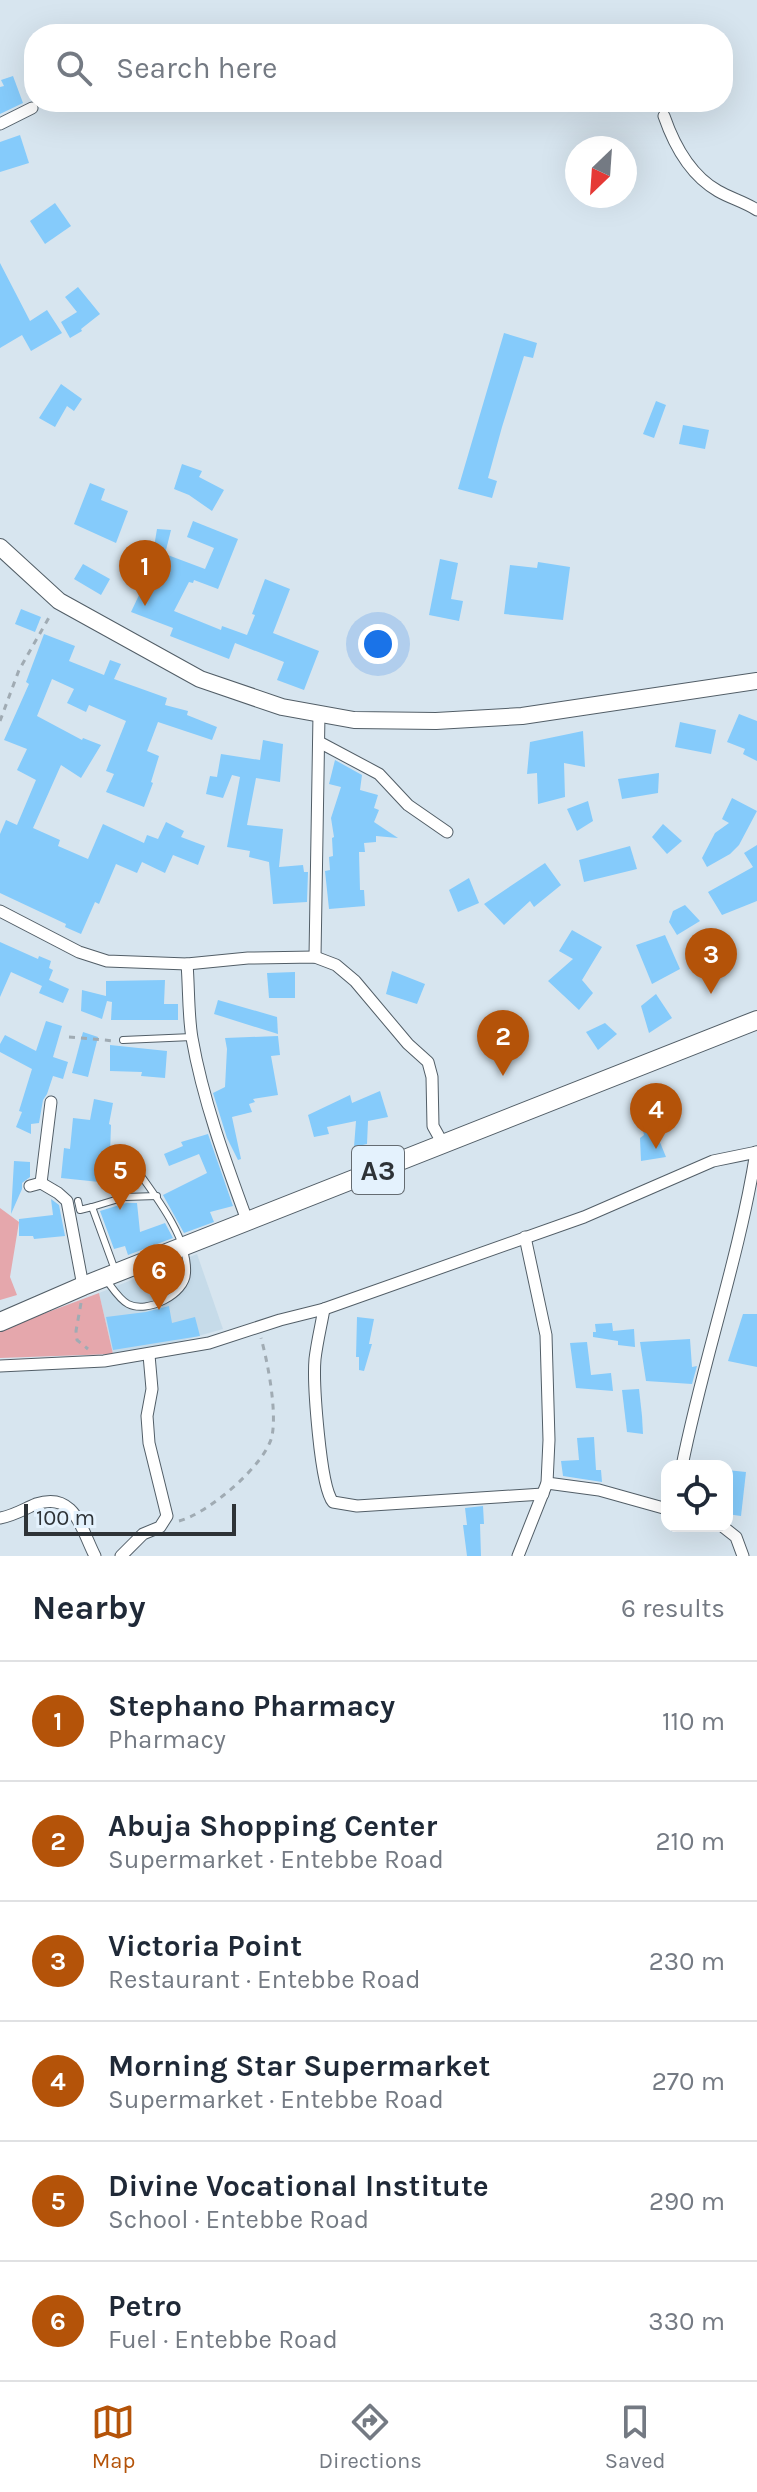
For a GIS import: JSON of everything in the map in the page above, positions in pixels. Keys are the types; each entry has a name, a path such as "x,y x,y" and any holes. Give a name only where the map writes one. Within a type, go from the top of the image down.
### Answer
{"main road":[{"name":"A3","path":"0,1322 757,1020"}],"street":[{"path":"0,124 24,112"},
{"path":"664,116 674,144 691,167 715,189 757,210"},
{"path":"0,547 59,601 200,679 282,707 319,714 368,720 436,721 522,716 757,681"},
{"path":"315,957 319,714"},
{"path":"319,742 379,774 408,805 447,832"},
{"path":"0,911 92,958 129,963 187,964 248,958 315,957 336,965 347,973 408,1044 428,1062 432,1077 433,1126 443,1144"},
{"path":"187,964 192,1037 209,1109 248,1223"},
{"path":"51,1102 35,1185 58,1193 67,1201 85,1286"},
{"path":"0,1366 104,1361 209,1343 324,1309 620,1204 713,1161 756,1152 733,1267 683,1460"},
{"path":"518,1556 545,1488 546,1335 525,1237"},
{"path":"324,1309 315,1361 315,1394 323,1479 333,1502 357,1506 545,1488 599,1490 661,1507"},
{"path":"121,1556 143,1534 160,1527 167,1520 149,1443 147,1416 152,1389 149,1355"},
{"path":"0,1518 52,1500 66,1504 73,1510 95,1556"},
{"path":"730,1532 736,1537 743,1556"}],"lane":[{"path":"123,1040 192,1037"},
{"path":"92,1207 110,1276 125,1303 140,1307 179,1293 187,1272 182,1247 157,1196 139,1173"},
{"path":"78,1201 80,1210 125,1197 157,1196"}],"path":[{"path":"0,721 19,670 59,601"},
{"path":"69,1037 123,1040"},
{"path":"85,1286 77,1340 104,1361"},
{"path":"167,1520 181,1522 213,1505 237,1484 261,1456 272,1437 271,1385 259,1327"}],"shaded area":[{"path":"0,1208 19,1222 10,1277 17,1295 0,1300"},
{"path":"197,1254 223,1329 113,1354 99,1293"},
{"path":"99,1293 113,1354 0,1358 0,1330"}],"building":[{"path":"13,76 23,103 0,114 0,87 4,86 1,80"},
{"path":"20,135 29,163 0,172 0,142"},
{"path":"55,203 71,226 45,244 30,221"},
{"path":"0,263 30,321 47,310 62,333 31,351 22,335 0,348"},
{"path":"78,287 100,314 70,338 61,322 77,312 65,297"},
{"path":"504,333 537,343 533,358 524,356 502,427 488,478 497,481 492,498 458,489"},
{"path":"61,384 82,399 74,411 67,406 55,427 39,418"},
{"path":"656,401 666,405 654,438 643,434"},
{"path":"683,425 709,430 705,449 679,444"},
{"path":"182,464 202,471 199,477 224,490 212,511 174,489"},
{"path":"90,483 105,489 101,500 128,511 116,543 74,524"},
{"path":"193,521 238,539 218,589 194,580 193,583 189,582 174,611 221,630 222,626 247,635 265,579 290,589 273,633 319,651 304,690 277,680 284,662 235,643 229,659 170,636 173,628 131,612 158,555 153,553 157,529 171,530 165,554 205,569 214,548 187,537"},
{"path":"440,559 458,563 451,599 463,601 459,621 429,615"},
{"path":"538,562 570,567 563,620 504,614 510,565 537,568"},
{"path":"83,564 110,579 101,595 74,579"},
{"path":"21,609 41,617 35,632 15,624"},
{"path":"44,634 75,646 69,661 104,675 110,660 121,664 114,679 167,698 165,705 188,711 187,715 217,727 212,740 158,722 147,751 159,756 144,807 106,792 114,774 106,771 126,721 89,705 86,712 67,703 74,689 52,679 37,716 82,740 101,745 81,778 61,765 33,828 60,840 58,846 88,859 103,824 144,843 147,835 158,839 166,822 184,831 181,837 205,846 198,865 173,855 165,873 142,862 137,873 116,864 99,904 95,902 81,934 0,893 0,834 6,820 17,825 36,780 17,770 27,749 4,740 29,684 26,682"},
{"path":"739,714 757,721 757,761 743,754 745,749 727,742"},
{"path":"680,722 716,730 711,754 675,747"},
{"path":"583,731 585,767 564,763 565,797 538,804 537,773 527,774 530,742"},
{"path":"263,740 283,744 280,782 256,778 247,825 283,829 279,867 303,865 304,872 308,872 307,902 273,904 269,862 249,857 250,851 227,847 240,777 232,775 223,798 206,794 210,776 217,777 221,754 260,760"},
{"path":"335,760 362,775 360,790 378,795 374,808 379,810 374,822 398,838 376,836 376,842 364,843 365,852 359,852 360,890 364,890 365,906 329,909 325,871 330,870 329,857 333,856 331,818 341,787 329,784"},
{"path":"659,773 658,793 622,799 618,779"},
{"path":"732,798 757,811 739,845 707,867 702,858 715,833 729,823 722,819"},
{"path":"588,801 593,821 577,831 567,809"},
{"path":"663,824 682,841 667,854 652,837"},
{"path":"757,845 757,901 722,915 708,892 753,867 744,853"},
{"path":"630,846 637,869 584,882 579,860"},
{"path":"545,863 561,885 534,907 530,901 504,925 484,904"},
{"path":"469,878 479,903 458,912 449,890"},
{"path":"685,905 700,921 677,935 669,922 673,911"},
{"path":"572,930 602,947 582,980 593,993 579,1010 548,981 573,959 559,951"},
{"path":"665,935 680,969 652,984 636,945"},
{"path":"0,942 38,959 39,956 51,961 49,968 53,970 49,980 69,989 63,1003 39,993 42,986 11,972 0,997"},
{"path":"392,971 425,984 417,1004 386,994"},
{"path":"295,972 295,998 269,998 267,973"},
{"path":"165,980 164,1004 178,1004 178,1020 111,1020 112,1002 107,1001 102,1019 81,1011 82,990 106,996 106,981"},
{"path":"656,994 672,1018 649,1033 641,1006"},
{"path":"218,1000 277,1017 278,1034 214,1014"},
{"path":"46,1021 62,1026 53,1057 68,1062 63,1079 53,1076 43,1100 39,1123 31,1124 31,1134 16,1127 32,1069 0,1052 0,1044 5,1035 36,1051"},
{"path":"605,1023 617,1034 598,1050 586,1032"},
{"path":"83,1032 98,1037 88,1077 72,1073"},
{"path":"278,1036 280,1055 271,1056 278,1095 253,1099 255,1102 249,1104 252,1112 232,1117 241,1159 238,1160 227,1138 213,1093 225,1087 225,1038"},
{"path":"110,1045 167,1051 165,1078 141,1076 142,1072 110,1071"},
{"path":"380,1091 388,1117 368,1121 367,1144 354,1147 356,1121 327,1127 329,1134 314,1137 308,1115 350,1095 352,1103"},
{"path":"94,1099 113,1103 109,1124 109,1183 61,1178 64,1148 70,1149 73,1118 90,1120"},
{"path":"662,1102 671,1124 655,1130 666,1157 641,1161 640,1138 644,1135 638,1111"},
{"path":"208,1134 233,1206 210,1212 214,1222 184,1233 163,1195 207,1173 199,1154 169,1166 164,1154 183,1146 181,1142"},
{"path":"14,1161 30,1162 30,1177 22,1183 11,1214"},
{"path":"51,1199 59,1205 65,1236 34,1239 33,1236 19,1236 19,1219 53,1215"},
{"path":"137,1203 140,1232 165,1223 173,1238 128,1255 125,1246 114,1249 100,1211"},
{"path":"169,1306 172,1323 195,1317 200,1336 113,1350 106,1317"},
{"path":"743,1314 757,1314 757,1367 728,1361"},
{"path":"357,1317 374,1319 369,1344 372,1344 364,1371 359,1370 359,1357 356,1357"},
{"path":"612,1323 613,1331 634,1329 635,1347 593,1337 595,1324"},
{"path":"690,1339 692,1367 697,1366 692,1384 646,1381 640,1342"},
{"path":"587,1342 591,1375 611,1373 613,1391 576,1388 570,1343"},
{"path":"639,1389 643,1434 627,1432 622,1390"},
{"path":"594,1437 596,1470 601,1470 602,1482 563,1476 561,1461 579,1460 577,1438"},
{"path":"733,1471 746,1472 741,1516 733,1515"},
{"path":"483,1506 481,1556 467,1556 463,1525 467,1525 465,1508"}],"place":[{"name":"Stephano Pharmacy","path":"145,606"},
{"name":"Victoria Point","path":"711,994"},
{"name":"Abuja Shopping Center","path":"503,1076"},
{"name":"Morning Star Supermarket","path":"656,1149"},
{"name":"Divine Vocational Institute","path":"120,1210"},
{"name":"Petro","path":"159,1310"}]}
